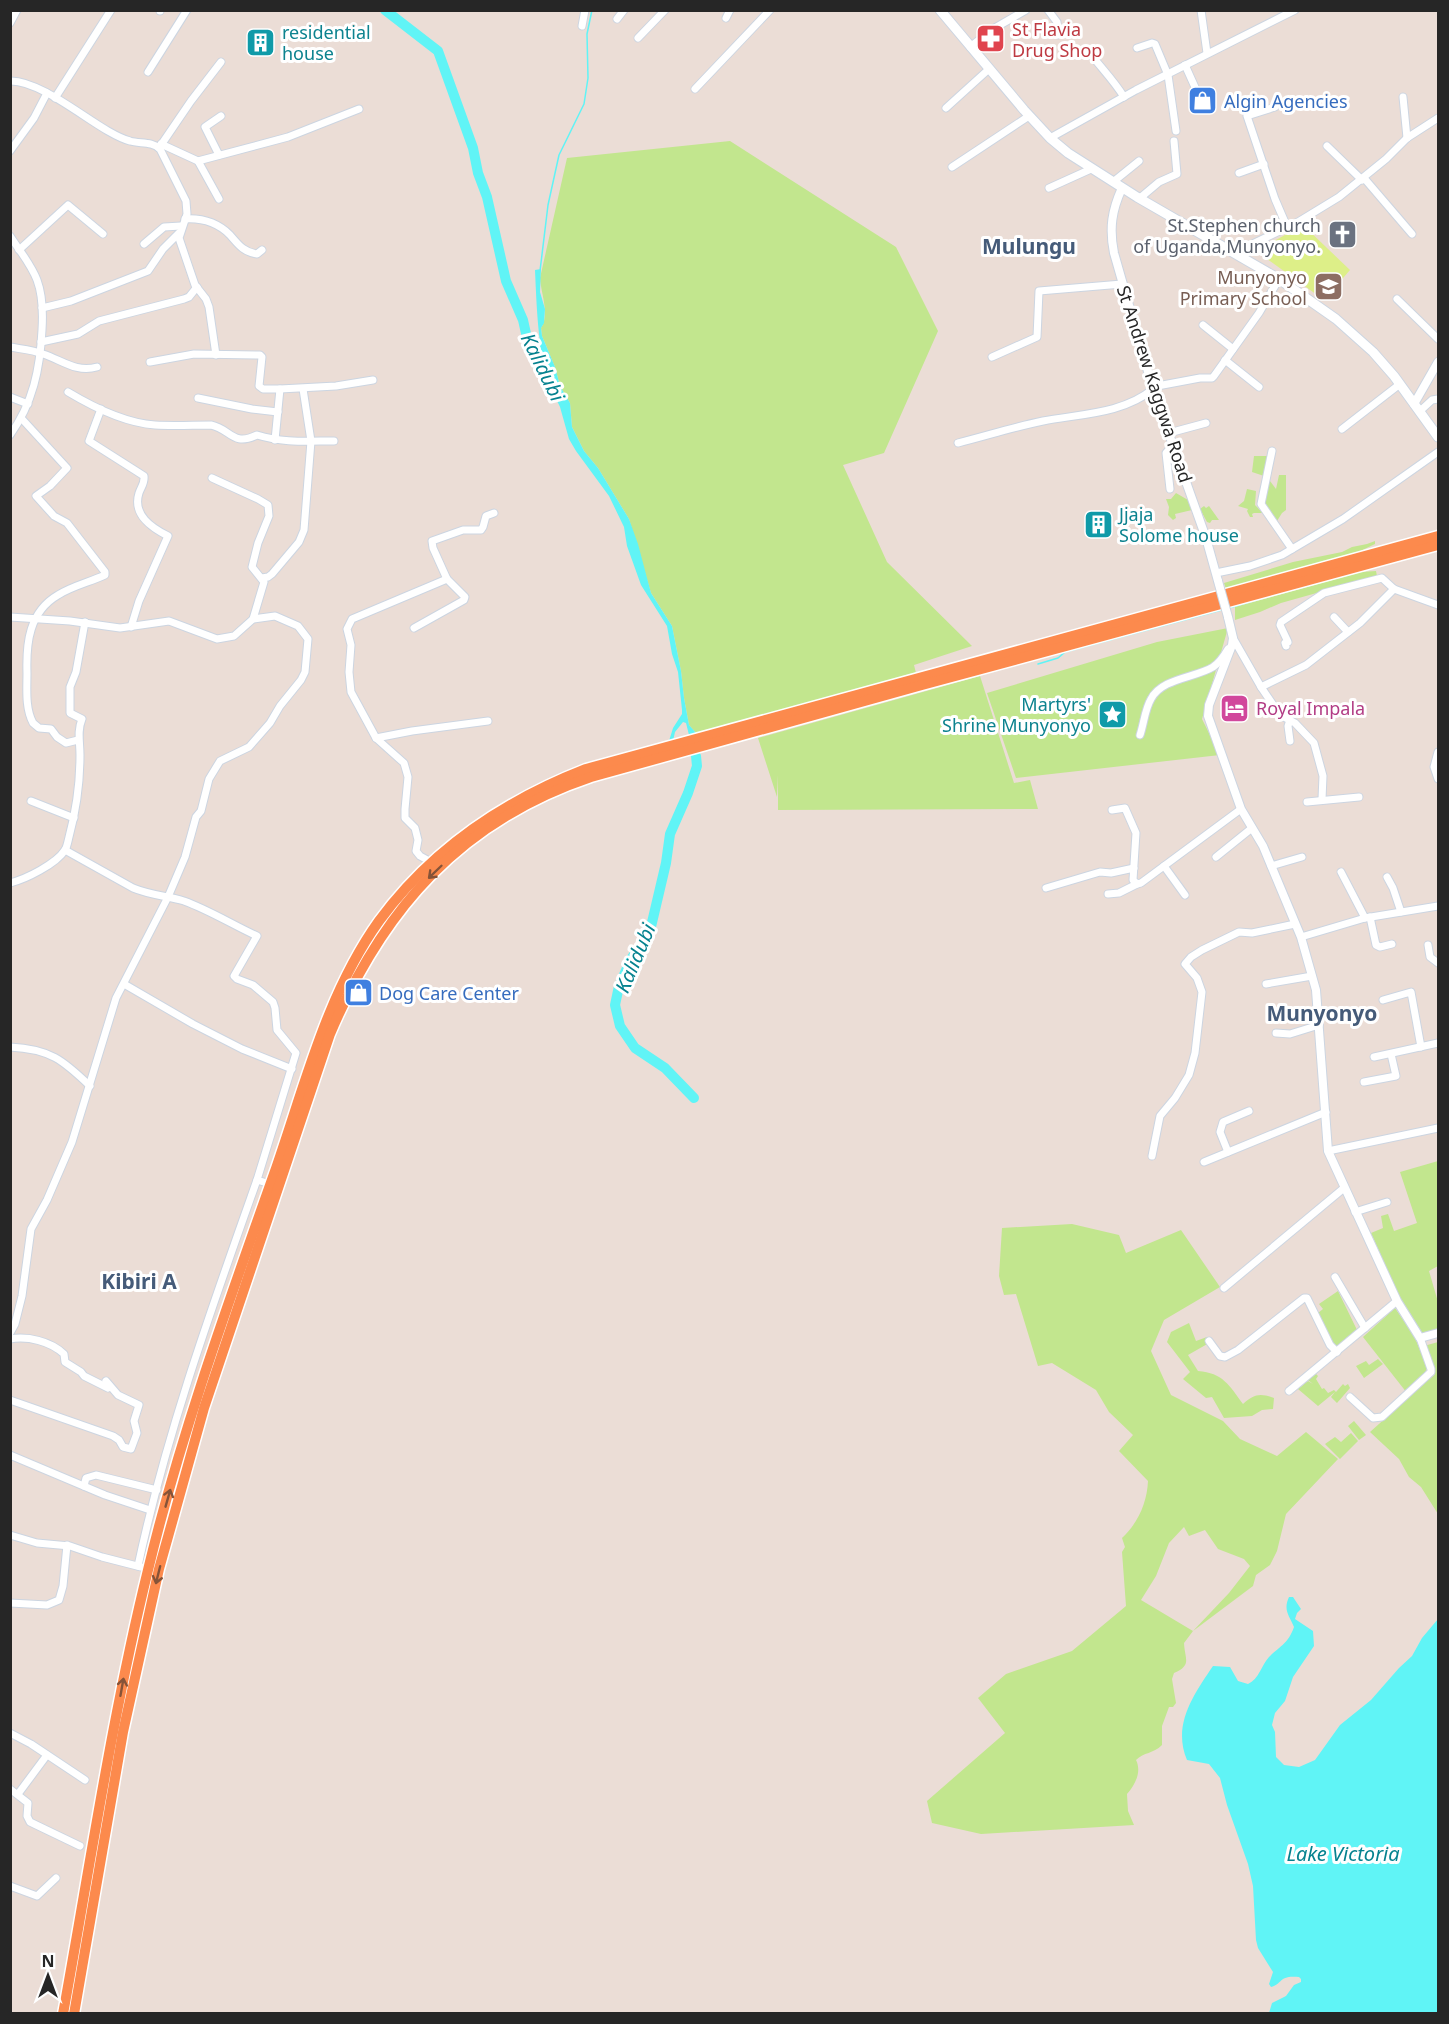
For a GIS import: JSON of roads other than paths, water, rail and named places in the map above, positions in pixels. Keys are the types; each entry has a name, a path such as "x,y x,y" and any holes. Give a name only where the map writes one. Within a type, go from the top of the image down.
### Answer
{"highway":[{"path":"63,2013 143,1568 322,1033 344,982 379,921 411,882 430,862 474,827 542,787 1438,536"},
{"path":"920,681 1438,545"},
{"path":"74,2013 123,1732 159,1569 204,1408 330,1034 346,997 371,951 396,914 422,885 467,842 498,820 588,773"}],"main road":[{"path":"940,10 988,69 1050,138 1091,169 1279,279 1318,306 1373,352 1400,384 1438,437"}],"street":[{"path":"10,23 17,10"},
{"path":"55,98 111,10"},
{"path":"148,72 187,10"},
{"path":"582,26 585,10"},
{"path":"617,19 624,10"},
{"path":"638,38 665,10"},
{"path":"726,18 730,10"},
{"path":"695,89 771,10"},
{"path":"970,47 993,29 1026,10"},
{"path":"1048,10 1057,22 1058,35"},
{"path":"1201,10 1207,53"},
{"path":"1050,138 1207,53 1295,10"},
{"path":"1137,48 1152,43 1155,45 1168,75 1176,130"},
{"path":"1087,50 1098,65 1112,77 1124,97"},
{"path":"160,146 190,101 221,62"},
{"path":"1185,65 1199,96"},
{"path":"946,108 988,69"},
{"path":"10,81 22,82 47,93 121,138 160,146 188,155 198,161 219,199"},
{"path":"10,151 34,118 47,93"},
{"path":"1403,97 1407,138"},
{"path":"1275,107 1247,116 1287,227"},
{"path":"198,161 288,137 359,109"},
{"path":"219,156 206,127 221,116"},
{"path":"952,167 1029,116"},
{"path":"1234,253 1287,227 1339,197 1363,179 1407,138 1438,118"},
{"path":"1140,198 1160,182 1177,174 1174,141"},
{"path":"160,146 186,201 181,244 197,288 209,307 216,355"},
{"path":"1327,146 1363,179 1412,234"},
{"path":"1113,182 1139,161"},
{"path":"1239,173 1264,164"},
{"path":"1049,188 1091,169"},
{"name":"St Andrew Kaggwa Road","path":"1122,188 1113,208 1112,243 1152,388 1206,538 1228,616 1232,642"},
{"path":"19,250 68,205 103,234"},
{"path":"144,244 164,227 182,226 200,219 225,230 241,247 251,253 257,254 262,250"},
{"path":"42,308 71,301 148,271 182,226"},
{"path":"10,236 38,282 42,308 41,353 34,389 22,419 10,435"},
{"path":"958,443 1044,421 1118,407 1145,396 1152,388 1200,378 1212,378 1257,316 1279,279"},
{"path":"992,357 1037,337 1039,291 1122,284"},
{"path":"41,342 78,334 99,321 184,299 197,288"},
{"path":"1397,299 1438,339"},
{"path":"1203,325 1233,349"},
{"path":"10,346 41,353 75,368 97,367"},
{"path":"150,362 194,354 260,355 262,357 259,386 263,389 303,389 373,380"},
{"path":"1225,360 1259,387"},
{"path":"1417,408 1438,362"},
{"path":"1342,429 1400,384"},
{"path":"275,440 279,389"},
{"path":"262,578 272,574 299,542 304,530 311,441 303,389"},
{"path":"68,392 101,409 142,423 211,425 234,438 248,439 257,435 275,440 334,441"},
{"path":"10,397 28,404"},
{"path":"198,398 278,412"},
{"path":"1417,408 1438,399"},
{"path":"101,409 89,441 144,476 145,480 138,498 142,518 154,529 168,536 139,600 131,627"},
{"path":"22,419 67,468 67,471 36,496 49,512 67,523 105,575 56,595 33,620 27,646 27,702 30,718 36,726 51,729 66,743 78,740"},
{"path":"1168,433 1206,423"},
{"path":"1170,489 1166,453 1173,444"},
{"path":"1272,451 1261,504 1292,549"},
{"path":"1217,577 1271,560 1292,549 1343,519 1438,452"},
{"path":"10,617 85,622 110,627 131,627 169,621 217,639 234,636 253,619 264,582 252,567 258,543 269,516 268,506 212,478"},
{"path":"414,628 464,600 465,597 447,579 432,541 464,530 481,530 486,516 494,513"},
{"path":"1286,646 1285,643 1288,642 1280,625 1281,622 1324,593 1382,578 1394,590 1438,605"},
{"path":"430,862 416,851 418,840 415,828 405,818 408,777 404,763 376,738 351,692 349,672 351,645 347,629 352,619 447,579"},
{"path":"1260,687 1306,665 1360,623 1394,590"},
{"path":"10,1333 15,1324 22,1296 31,1229 67,1155 116,998 168,897 184,858 196,818 201,811 209,779 220,761 249,747 270,723 305,672 308,639 298,626 275,616 253,619"},
{"path":"1334,617 1348,632"},
{"path":"10,884 27,878 45,867 65,850 74,818 80,754 78,740 82,719 70,713 70,692 85,622"},
{"path":"1232,642 1280,715 1290,720 1314,743 1323,776 1322,799"},
{"path":"1140,735 1152,697 1160,689 1172,683 1210,669 1217,664 1232,642"},
{"path":"1232,642 1209,705 1208,716 1241,809 1263,846 1301,937 1312,976 1318,1004 1328,1151 1397,1301 1420,1338 1431,1369 1431,1372 1382,1417 1373,1418 1350,1397"},
{"path":"1290,720 1288,726 1290,741"},
{"path":"376,738 488,721"},
{"path":"1438,752 1434,767 1438,779"},
{"path":"1307,802 1359,797"},
{"path":"31,801 74,818"},
{"path":"1112,810 1125,808 1135,826 1133,880 1137,884"},
{"path":"1108,894 1141,883 1241,809"},
{"path":"1216,857 1252,828"},
{"path":"10,1535 32,1542 67,1545 143,1568 150,1510 190,1372 257,1180 296,1053 277,1030 273,1002 253,984 234,976 257,936 187,903 133,888 65,850"},
{"path":"1271,866 1302,857"},
{"path":"1164,866 1185,895"},
{"path":"1046,888 1100,872 1110,873 1134,868"},
{"path":"1341,872 1367,917 1376,945 1380,947 1392,944"},
{"path":"1388,877 1401,912"},
{"path":"1301,937 1367,917 1438,906"},
{"path":"1152,1156 1160,1116 1175,1098 1189,1075 1195,1053 1202,992 1197,978 1185,964 1202,950 1239,932 1252,933 1295,924"},
{"path":"1428,945 1430,957 1438,963"},
{"path":"1266,984 1312,976"},
{"path":"124,984 242,1049 292,1069"},
{"path":"1383,1000 1411,992 1421,1047"},
{"path":"1276,1033 1290,1034 1319,1026"},
{"path":"1374,1057 1437,1044"},
{"path":"10,1047 34,1050 62,1060 90,1086"},
{"path":"1364,1082 1396,1076 1391,1054"},
{"path":"1228,1152 1220,1132 1222,1122 1249,1111"},
{"path":"1204,1162 1326,1112"},
{"path":"1328,1151 1438,1128"},
{"path":"257,1180 270,1184"},
{"path":"1224,1288 1344,1188"},
{"path":"1355,1212 1387,1202"},
{"path":"1335,1277 1365,1329"},
{"path":"1209,1341 1220,1356 1225,1357 1238,1350 1304,1298 1307,1298 1330,1345 1337,1352"},
{"path":"1289,1391 1397,1301"},
{"path":"1420,1338 1438,1333"},
{"path":"10,1339 21,1337 43,1342 58,1349 64,1353 65,1362 84,1376 139,1405 134,1421 137,1433 131,1449 123,1447 113,1436 10,1400"},
{"path":"106,1381 112,1390"},
{"path":"175,1427 188,1430"},
{"path":"10,1455 105,1496 150,1510"},
{"path":"84,1486 87,1478 96,1475 157,1490"},
{"path":"10,1603 46,1605 59,1600 63,1586 67,1545"},
{"path":"10,1733 85,1780"},
{"path":"18,1794 47,1755"},
{"path":"10,1789 28,1803 27,1816 30,1822 80,1846"},
{"path":"10,1886 37,1896 56,1878"}],"water":[{"path":"541,269 540,292 545,309 544,323 541,328 542,336 560,386 570,403 572,427 584,451 598,468 629,519 651,593 672,626 689,725 696,733 689,735 686,723 683,722 675,732 673,741 669,741 682,710 678,672 667,626 641,585 627,546 624,527 609,496 569,439 560,407 526,336 531,334 536,343 540,342 535,270"},
{"name":"Lake Victoria","path":"1289,1597 1293,1597 1301,1609 1295,1619 1313,1631 1314,1646 1293,1677 1285,1701 1275,1713 1272,1725 1275,1732 1276,1757 1284,1765 1299,1767 1315,1760 1340,1725 1371,1700 1412,1656 1422,1638 1438,1619 1438,2013 1269,2013 1272,2003 1286,1996 1294,1985 1301,1982 1301,1979 1287,1977 1275,1986 1271,1987 1269,1984 1273,1972 1258,1948 1256,1940 1253,1886 1248,1864 1220,1778 1209,1764 1187,1760 1182,1734 1192,1699 1213,1666 1230,1667 1238,1681 1248,1684 1257,1676 1269,1657 1287,1641 1294,1627 1287,1609"}],"waterway":[{"name":"Kalidubi","path":"385,10 438,51 473,148 506,281 523,320 527,338 533,346"},
{"path":"540,271 548,205 559,155 584,104 588,78 587,34 592,10"},
{"path":"1229,608 1273,595"},
{"path":"1038,664 1058,658 1065,652 1221,610"},
{"name":"Kalidubi","path":"694,1098 665,1068 635,1048 620,1026 615,1005 619,986 631,959 650,931 666,863 670,834 688,793 697,766 696,756"}],"place":[{"name":"St Flavia Drug Shop","path":"991,39"},
{"name":"residential house","path":"261,42"},
{"name":"Algin Agencies","path":"1203,101"},
{"name":"St.Stephen church of Uganda,Munyonyo.","path":"1342,235"},
{"name":"Munyonyo Primary School","path":"1328,287"},
{"name":"Jjaja Solome house","path":"1098,524"},
{"name":"Royal Impala","path":"1235,708"},
{"name":"Martyrs' Shrine Munyonyo","path":"1112,714"},
{"name":"Dog Care Center","path":"358,993"}],"district":[{"name":"Mulungu","path":"1029,246"},
{"name":"Munyonyo","path":"1322,1013"},
{"name":"Kibiri A","path":"139,1281"}]}
